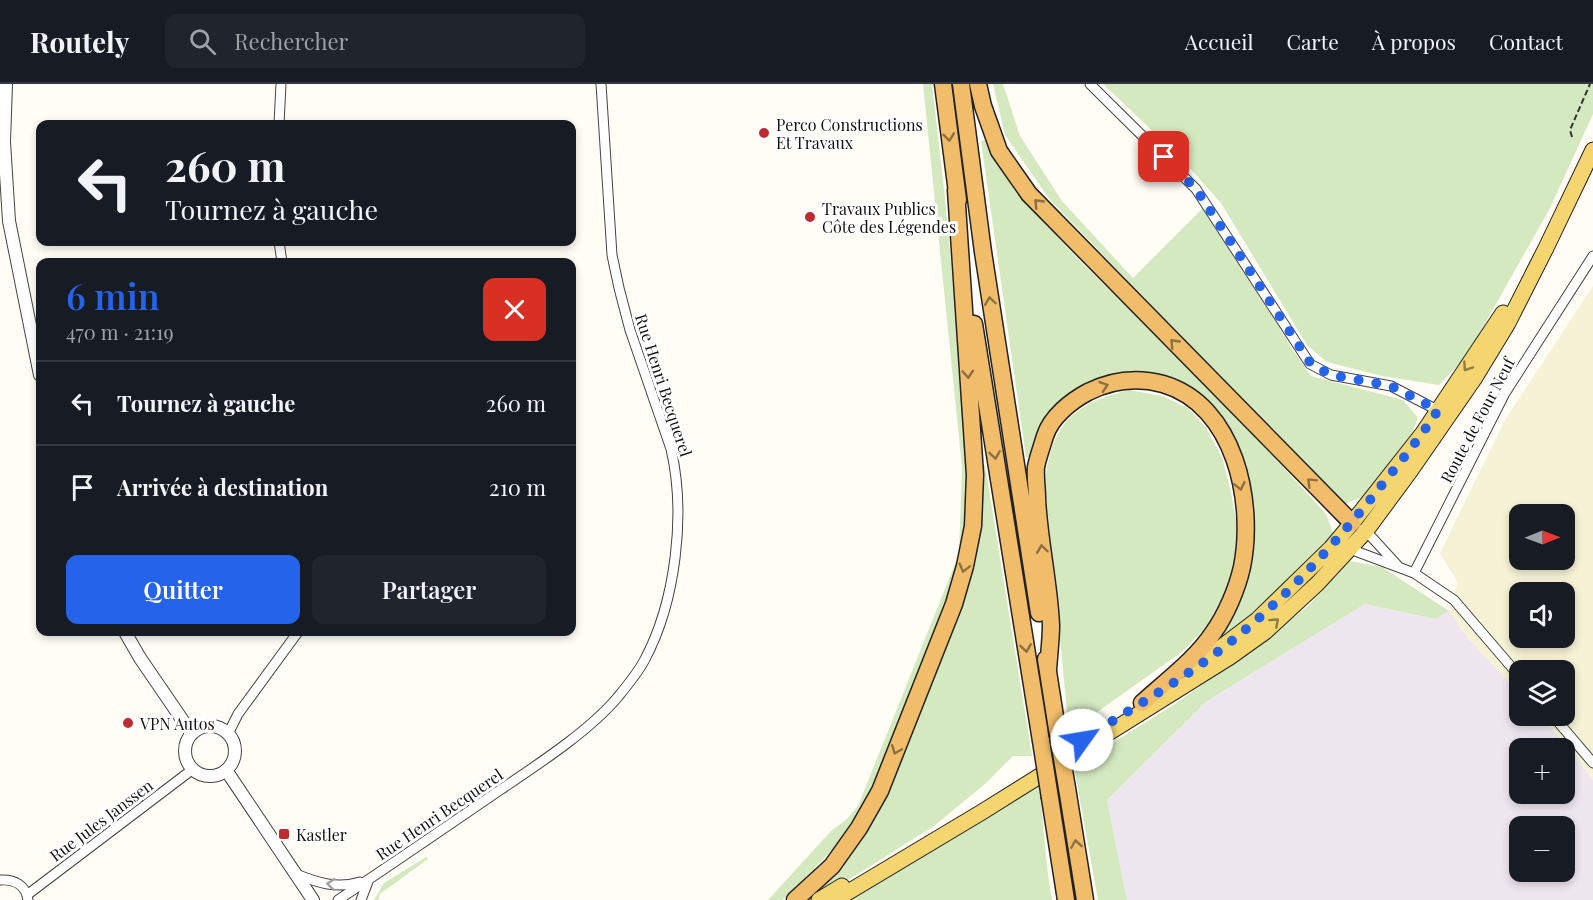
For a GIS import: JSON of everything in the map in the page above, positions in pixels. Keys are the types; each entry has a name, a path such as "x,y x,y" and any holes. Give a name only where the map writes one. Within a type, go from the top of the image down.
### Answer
{"highway":[{"path":"943,84 971,302 1066,900"},
{"path":"961,84 1012,445 1085,900"},
{"path":"978,84 983,106 999,151 1029,194 1359,527"},
{"path":"795,900 832,866 859,828 880,791 954,604 965,566 973,526 975,475 956,190"},
{"path":"1048,670 1051,626 1038,517 1036,468 1046,433 1060,413 1078,397 1103,384 1126,380 1149,380 1173,387 1195,399 1212,417 1227,442 1238,474 1245,507 1246,538 1241,569 1228,605 1214,633 1194,656 1142,703"}],"main road":[{"path":"835,900 1060,764 1230,657 1265,632 1317,584 1350,549 1359,527 1423,433 1443,413 1546,248 1593,150"},
{"path":"819,900 1142,703 1204,662 1257,620 1331,548 1359,527"}],"street":[{"path":"6,84 4,141 9,221 36,355"},
{"path":"279,120 281,84"},
{"name":"Rue Henri Becquerel","path":"338,900 538,765 580,732 616,699 644,661 661,619 674,571 678,522 675,465 630,330 616,277 612,255 601,84"},
{"path":"1090,84 1196,189 1311,364 1331,375 1391,386 1443,413"},
{"name":"Route de Four Neuf","path":"1414,573 1505,393 1593,256"},
{"path":"1359,527 1398,566"},
{"path":"1350,549 1414,573 1454,600 1509,664"},
{"path":"127,636 192,734"},
{"path":"228,734 238,714 295,636"},
{"path":"206,726 214,726 228,734 233,742 235,753 226,770 218,775 209,776 193,769 187,761 185,752 192,734 206,726"},
{"path":"1562,726 1593,763"},
{"name":"Rue Jules Janssen","path":"28,897 193,769"},
{"path":"226,770 313,900"},
{"name":"Rue Henri Becquerel","path":"295,874 315,882 333,885 349,885 369,879"},
{"name":"Rue Henri Becquerel","path":"361,900 369,879"},
{"path":"0,880 17,882 28,897"}],"path":[{"path":"1572,137 1570,130 1590,84"}],"shaded area":[{"path":"1593,286 1593,780 1575,756 1575,738 1560,738 1549,726 1575,726 1575,660 1509,660 1509,682 1468,638 1449,611 1458,583 1440,553 1505,420"},
{"path":"1365,604 1435,619 1449,611 1468,638 1509,682 1509,726 1549,726 1560,738 1509,738 1509,804 1575,804 1575,756 1593,780 1593,900 1127,900 1107,800 1207,701"}],"green space":[{"path":"923,84 932,84 945,198 959,352 969,523 947,610 858,822 789,895 782,900 768,900 831,831 847,819 858,806 959,554 962,467"},
{"path":"993,84 1003,84 1020,136 1062,201 1133,278 1203,208 1238,259 1292,349 1311,376 1403,400 1418,418 1411,435 1365,496 1344,504 1050,200 1005,135"},
{"path":"1103,84 1593,84 1593,114 1550,208 1479,334 1462,361 1439,385 1382,376 1327,362 1307,345 1221,203 1179,156"},
{"path":"986,140 1016,193 1082,263 1228,407 1326,514 1333,533 1320,550 1275,596 1210,653 1248,561 1220,419 1123,373 1084,384 1066,395 1051,410 1039,428 1029,457 1026,457 981,141"},
{"path":"1129,390 1162,396 1188,408 1206,428 1222,457 1231,492 1237,528 1233,572 1213,620 1183,651 1069,732 1045,482 1048,462 1053,445 1069,419 1093,402"},
{"path":"985,465 1032,756 1013,756 986,783 934,826 816,900 801,900 842,861 957,612 978,467"},
{"path":"1350,561 1382,567 1449,611 1435,619 1365,604 1207,701 1107,800 1127,900 1098,900 1074,767 1175,704 1253,649 1308,606"},
{"path":"1039,786 1052,900 849,900 990,812"},
{"path":"426,857 428,859 380,894 378,900 374,900 384,883"}],"place":[{"name":"Perco Constructions Et Travaux","path":"764,133"},
{"name":"Travaux Publics Côte des Légendes","path":"810,217"},
{"name":"VPN Autos","path":"128,723"},
{"name":"Kastler","path":"284,834"}],"route":[{"path":"1082,740 1204,662 1257,620 1331,548 1423,433 1438,410 1391,386 1331,375 1311,364 1196,189 1164,157"}]}
